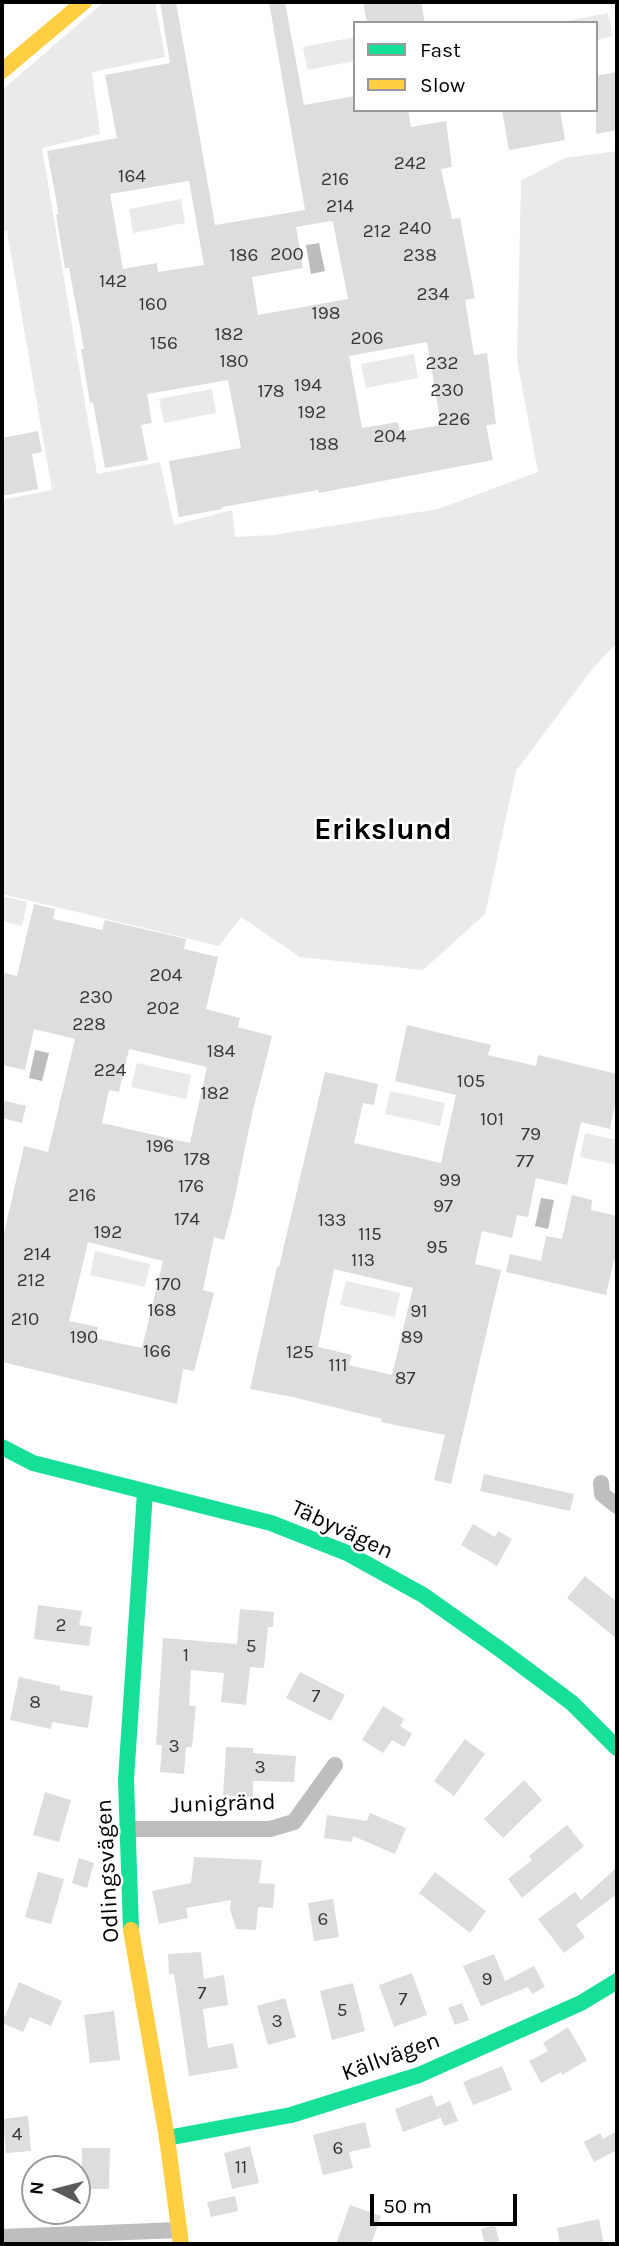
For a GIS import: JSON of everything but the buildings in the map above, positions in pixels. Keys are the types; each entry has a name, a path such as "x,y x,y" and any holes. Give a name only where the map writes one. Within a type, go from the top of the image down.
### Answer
{"street":[{"path":"2,72 84,2"},
{"name":"Täbyvägen","path":"2,1447 33,1463 271,1522 347,1553 423,1595 501,1650 572,1703 617,1748"},
{"path":"601,1483 602,1494 617,1506"},
{"name":"Odlingsvägen","path":"145,1492 126,1780 129,1918 167,2138 180,2237"},
{"name":"Junigränd","path":"127,1829 270,1829 294,1822 335,1765"},
{"name":"Källvägen","path":"167,2138 291,2115 419,2075 581,2003 617,1981"},
{"path":"2,2237 180,2237"}],"shaded area":[{"path":"104,2 155,2 165,57 92,72 100,134 42,148 97,474 160,462 174,525 232,510 235,537 274,535 438,509 538,472 517,360 521,181 564,158 617,151 617,643 593,668 516,771 485,914 423,970 300,957 241,917 219,946 2,894 2,500 52,490 7,231 2,231 2,90"},
{"path":"608,13 613,36 598,40 598,21 566,21"},
{"path":"353,37 353,61 307,70 303,47"},
{"path":"181,199 185,223 133,233 129,209"},
{"path":"319,243 325,271 311,274 306,245"},
{"path":"414,354 418,378 366,388 361,364"},
{"path":"212,389 216,413 164,423 159,399"},
{"path":"2,896 27,902 22,926 2,921"},
{"path":"35,1050 49,1053 42,1081 29,1078"},
{"path":"137,1063 191,1075 186,1099 131,1087"},
{"path":"390,1091 445,1103 440,1126 385,1114"},
{"path":"585,1133 617,1140 617,1165 580,1157"},
{"path":"541,1198 554,1200 548,1229 535,1226"},
{"path":"95,1251 150,1264 145,1287 90,1275"},
{"path":"346,1281 400,1293 395,1317 340,1305"}],"traffic: fast":[{"path":"2,1447 33,1463 271,1523 347,1553 423,1595 501,1650 572,1703 617,1748"},
{"path":"131,1930 126,1780 145,1492"},
{"path":"167,2138 291,2115 419,2075 581,2003 617,1981"}],"traffic: slow":[{"path":"2,71 84,2"},
{"path":"131,1930 167,2138 181,2244"}],"district":[{"name":"Erikslund","path":"383,830"}]}
